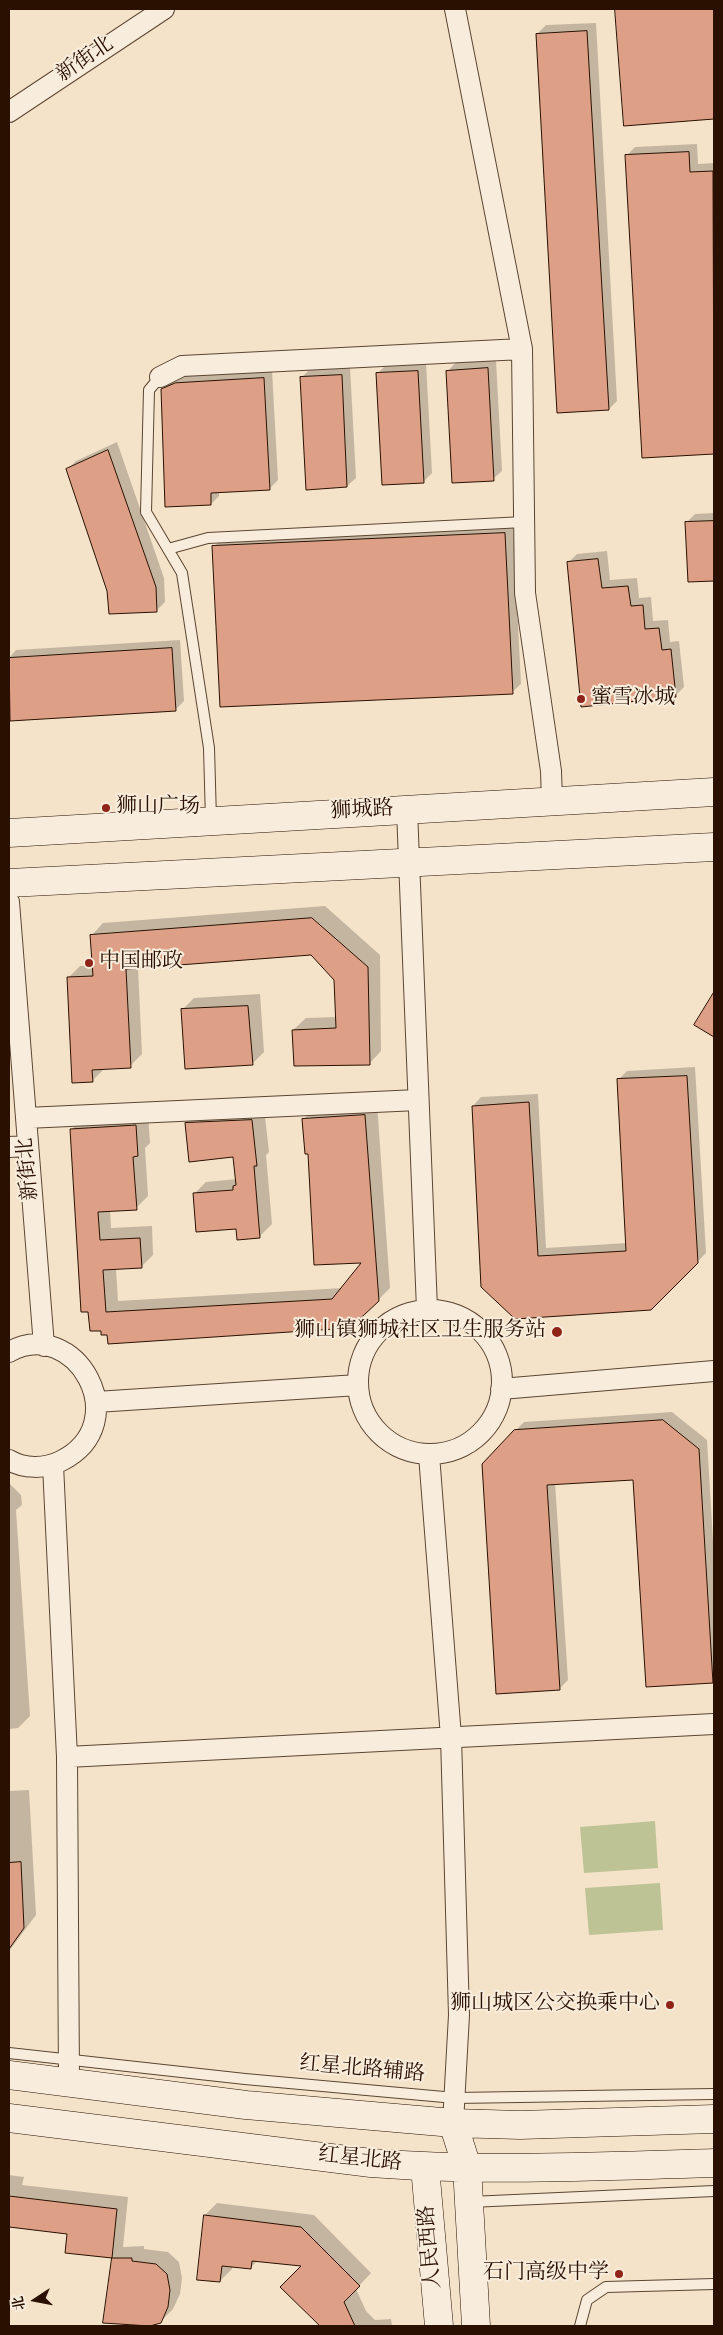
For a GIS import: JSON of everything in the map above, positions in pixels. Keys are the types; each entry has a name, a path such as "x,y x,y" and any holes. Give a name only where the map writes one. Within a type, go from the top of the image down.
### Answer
{"street":[{"name":"新街北","path":"9,112 164,9"},
{"path":"455,9 522,349 525,594 551,771 552,801"},
{"path":"160,377 182,366 522,349"},
{"name":"狮城路","path":"9,833 714,792"},
{"path":"407,810 427,1309"},
{"path":"9,883 714,847"},
{"name":"新街北","path":"9,902 26,1118 18,1147 44,1346"},
{"path":"26,1118 418,1100"},
{"path":"427,1309 452,1313 474,1324 484,1334 498,1355 503,1380 499,1405 487,1427 476,1439 454,1451 429,1455 404,1450 382,1437 367,1417 358,1385 358,1373 366,1349 381,1328 402,1315 427,1309"},
{"path":"9,1352 16,1348 30,1346 44,1346 57,1349 75,1360 91,1382 96,1402 94,1423 85,1442 72,1456 52,1465 32,1467 9,1460"},
{"path":"501,1389 714,1371"},
{"path":"96,1402 358,1385"},
{"path":"429,1455 451,1737 459,2015 454,2111 467,2167 476,2326"},
{"path":"52,1465 67,1757 69,2071"},
{"path":"67,1757 714,1724"},
{"path":"9,2075 69,2071 246,2105 454,2111 520,2125 714,2119"},
{"path":"425,2167 454,2111"},
{"name":"红星北路","path":"9,2118 371,2163 425,2167 714,2163"},
{"name":"人民西路","path":"425,2167 438,2326"}],"lane":[{"path":"160,377 149,390 146,512 182,573 210,748 211,821"},
{"path":"168,548 208,538 524,522"},
{"path":"9,2053 69,2071"},
{"path":"454,2111 714,2094"},
{"path":"469,2202 714,2191"},
{"path":"580,2326 587,2300 606,2287 714,2284"}],"green space":[{"path":"655,1821 658,1868 584,1873 580,1827"},
{"path":"660,1883 663,1930 589,1935 585,1888"}],"building":[{"path":"615,9 714,9 714,119 624,126"},
{"path":"587,31 609,410 557,413 536,34"},
{"path":"689,152 690,172 713,171 714,454 642,458 625,155"},
{"path":"488,368 494,481 452,483 446,371"},
{"path":"418,371 424,483 382,485 376,373"},
{"path":"342,375 347,487 306,490 300,377"},
{"path":"264,378 270,490 211,493 211,505 165,507 161,389 175,383"},
{"path":"108,450 156,587 157,612 109,614 107,591 66,469"},
{"path":"714,521 714,581 688,582 685,522"},
{"path":"505,533 513,694 220,707 212,546"},
{"path":"598,559 602,588 628,586 631,606 643,605 645,629 659,628 662,650 671,649 676,697 581,707 567,562"},
{"path":"172,648 176,711 10,721 9,658"},
{"path":"312,918 368,967 370,1065 294,1066 292,1030 336,1028 334,980 311,955 126,969 131,1068 92,1070 93,1082 72,1083 67,977 93,976 90,935"},
{"path":"714,992 714,1037 694,1025"},
{"path":"248,1006 253,1065 185,1069 181,1009"},
{"path":"687,1076 698,1263 651,1310 515,1319 481,1287 472,1106 529,1102 538,1256 626,1251 617,1079"},
{"path":"365,1115 379,1301 350,1328 108,1344 107,1335 101,1335 101,1331 90,1331 88,1312 81,1312 70,1129 136,1125 138,1156 133,1157 137,1210 98,1212 100,1240 140,1238 142,1268 103,1270 106,1312 332,1299 361,1263 314,1265 308,1154 305,1154 302,1119"},
{"path":"252,1120 257,1166 254,1166 260,1238 237,1240 236,1229 196,1232 193,1193 233,1190 233,1186 236,1185 233,1157 189,1162 185,1123"},
{"path":"663,1420 699,1449 713,1683 646,1687 633,1480 547,1485 560,1690 496,1694 482,1464 514,1430"},
{"path":"21,1862 24,1928 9,1949 9,1863"},
{"path":"9,2196 117,2209 112,2258 65,2253 67,2234 9,2227"},
{"path":"204,2215 301,2227 360,2286 344,2302 355,2326 320,2326 280,2287 301,2266 252,2261 251,2269 222,2266 220,2282 197,2280"},
{"path":"112,2258 132,2258 132,2261 156,2264 167,2274 170,2290 168,2307 161,2323 150,2326 103,2323"}],"place":[{"name":"蜜雪冰城","path":"581,699"},
{"name":"狮山广场","path":"106,808"},
{"name":"中国邮政","path":"89,963"},
{"name":"狮山镇狮城社区卫生服务站","path":"557,1332"},
{"name":"狮山城区公交换乘中心","path":"670,2005"},
{"name":"石门高级中学","path":"619,2274"}]}
